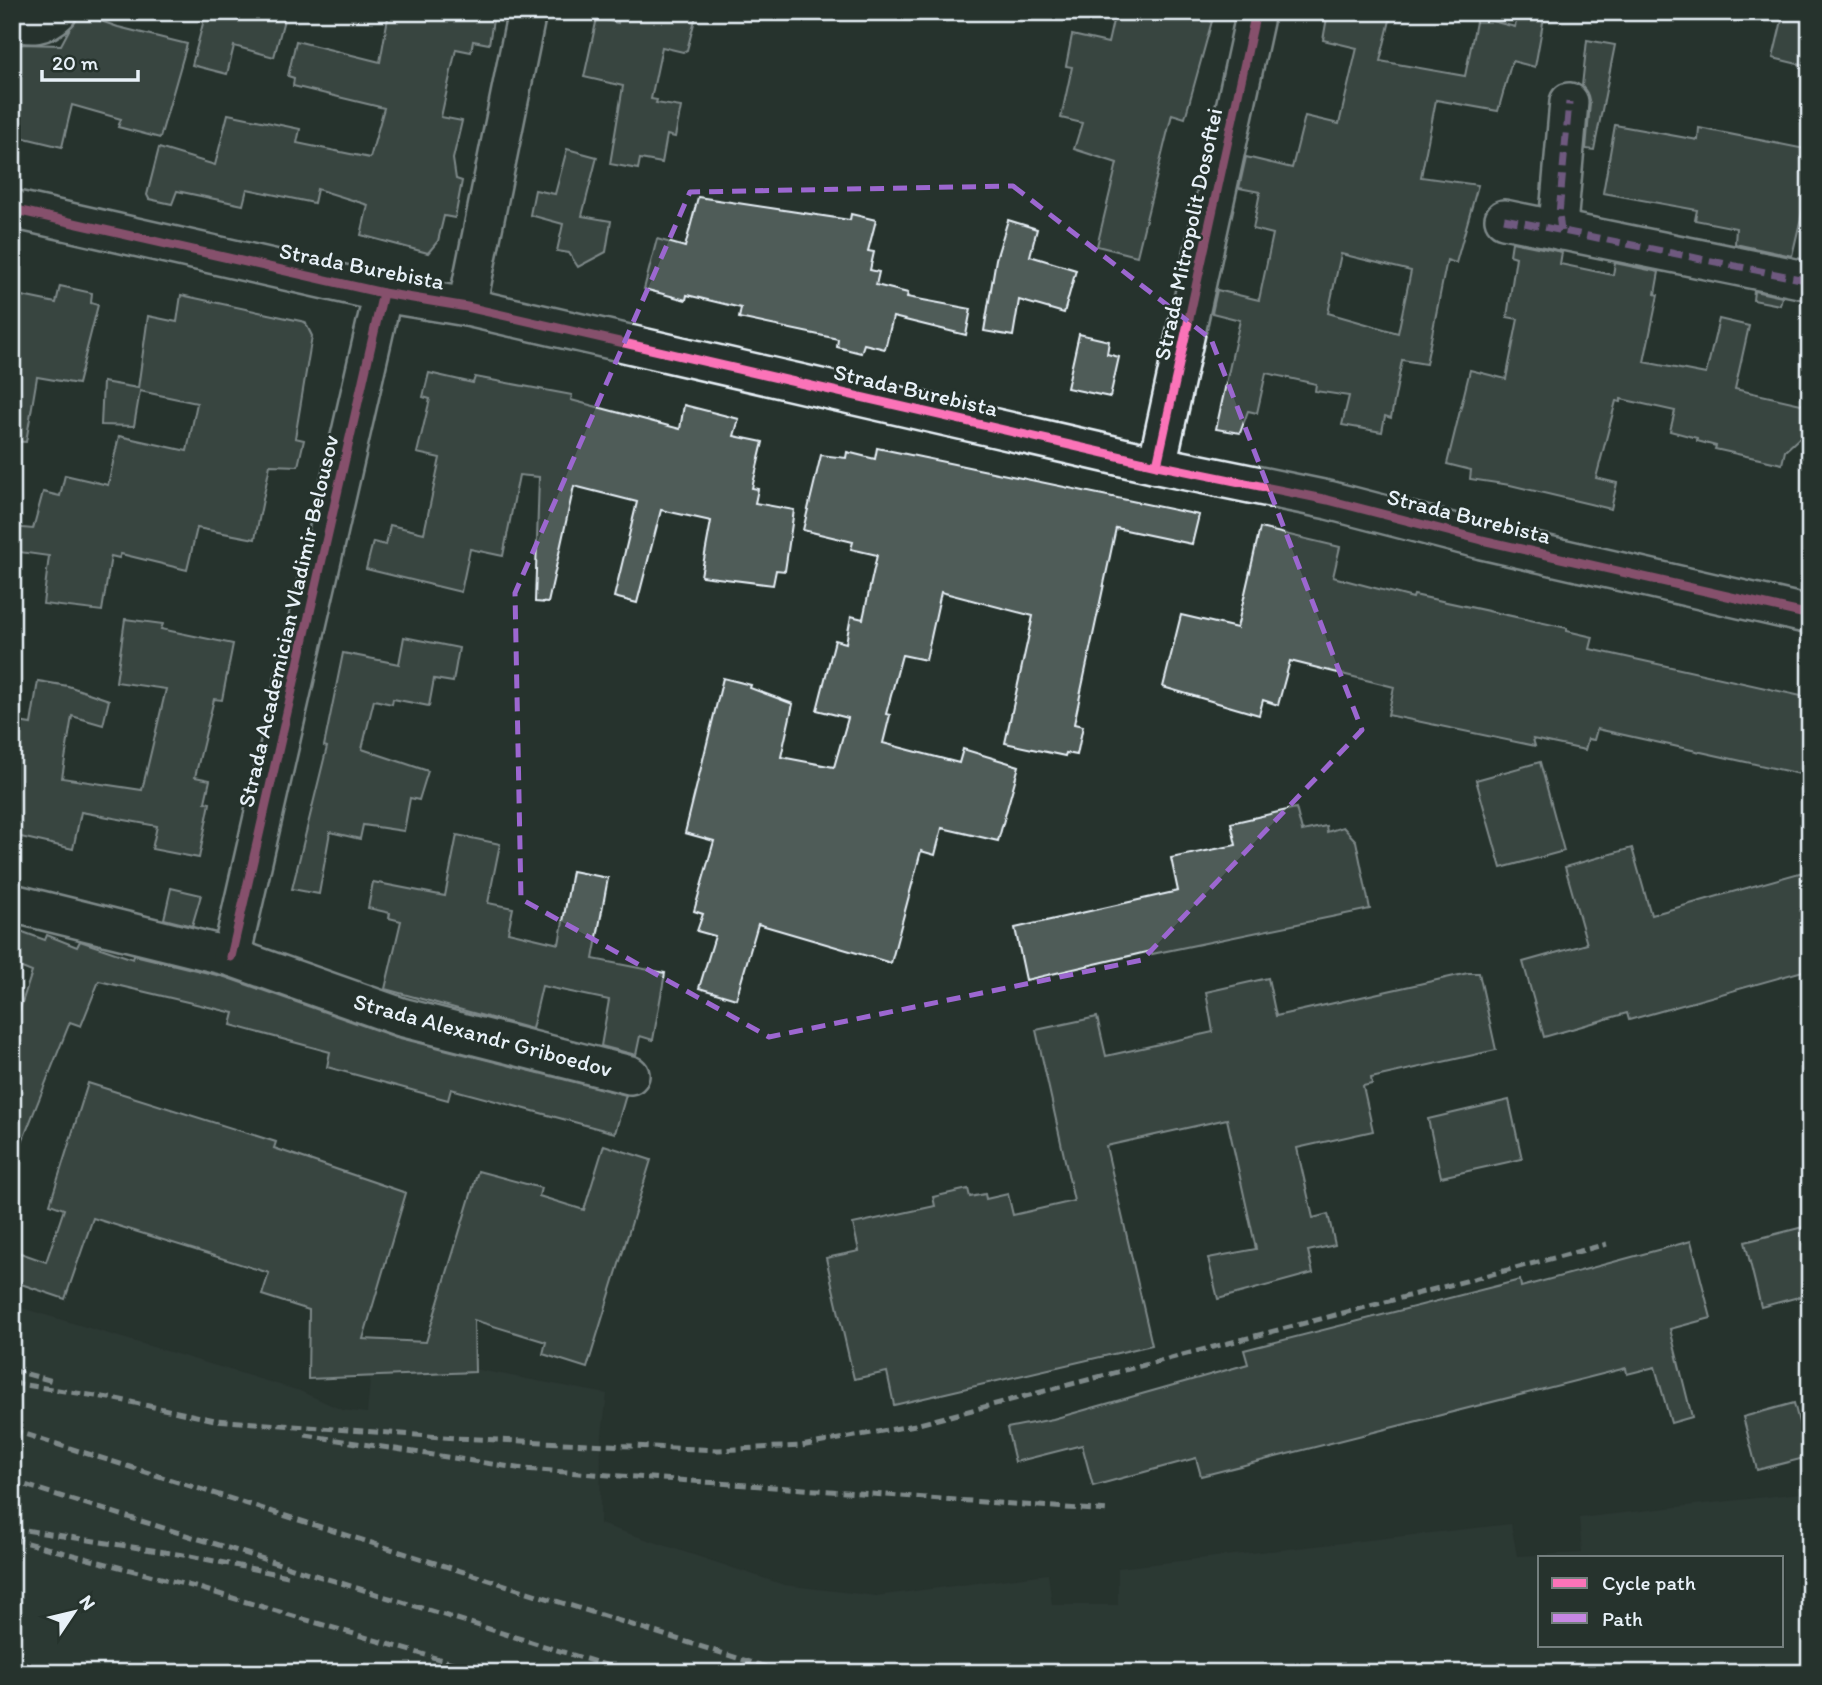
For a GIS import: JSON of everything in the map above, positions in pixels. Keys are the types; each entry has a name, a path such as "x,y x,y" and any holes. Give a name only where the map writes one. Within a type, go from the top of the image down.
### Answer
{"street":[{"path":"12,21 34,25 44,23 58,12"},
{"path":"467,307 527,12"},
{"name":"Strada Mitropolit Dosoftei","path":"1157,465 1256,12"},
{"path":"1561,231 1559,214 1569,102"},
{"name":"Strada Burebista","path":"12,209 383,293 467,307 1157,465 1328,500 1482,540 1810,615"},
{"path":"1504,219 1810,281"},
{"name":"Strada Academician Vladimir Belousov","path":"231,957 383,293"},
{"name":"Strada Alexandr Griboedov","path":"12,903 231,957 401,1017 630,1075"}],"highlighted area":[{"path":"1013,186 1211,339 1362,730 1142,960 769,1037 521,899 515,593 690,192"}],"shaded area":[{"path":"12,1305 300,1391 342,1410 367,1413 373,1350 607,1394 601,1443 600,1524 784,1585 876,1596 1048,1574 1052,1605 1118,1605 1118,1568 1511,1524 1517,1556 1582,1553 1579,1518 1810,1492 1810,1673 12,1673"}],"building":[{"path":"206,12 286,12 274,57 234,46 227,74 192,65"},
{"path":"389,12 472,12 471,16 493,20 489,44 473,41 471,52 456,49 441,117 462,121 453,159 456,179 462,181 455,218 444,216 438,241 428,253 361,235 368,205 317,189 314,203 247,189 243,205 177,191 172,204 149,199 147,195 159,148 215,165 228,114 300,129 297,143 370,158 384,108 293,86 294,78 288,76 296,41 380,62"},
{"path":"620,12 697,12 687,50 683,52 662,47 651,99 657,100 656,103 681,107 675,137 667,135 662,163 640,159 638,169 610,164 623,86 584,77 597,18 618,23"},
{"path":"1115,12 1198,12 1196,17 1212,21 1185,118 1172,114 1137,256 1097,246 1117,163 1074,149 1082,123 1061,118 1072,67 1066,66 1072,35 1108,43"},
{"path":"1328,12 1392,12 1380,61 1465,76 1477,17 1515,27 1518,12 1545,12 1535,67 1512,61 1498,111 1436,100 1421,177 1478,185 1456,263 1447,260 1426,364 1402,360 1391,418 1385,416 1382,432 1342,425 1349,396 1315,391 1316,384 1266,373 1257,413 1248,411 1240,433 1216,429 1240,320 1212,313 1217,290 1259,300 1273,234 1253,229 1260,192 1239,188 1246,157 1292,168 1305,116 1339,124 1357,48 1323,40","holes":["1341,254 1411,271 1398,333 1328,313"]},
{"path":"1784,12 1810,12 1810,67 1773,58"},
{"path":"78,13 118,27 187,44 160,138 118,127 121,119 72,105 62,147 12,135 12,69 15,69 20,44 61,45"},
{"path":"1587,40 1615,45 1594,150 1586,149 1590,103 1582,86"},
{"path":"1615,125 1698,140 1699,128 1810,150 1810,206 1804,205 1792,256 1735,244 1736,228 1695,220 1697,210 1603,193"},
{"path":"567,149 597,157 582,216 611,221 606,252 578,267 569,253 557,251 563,224 530,215 535,190 555,194"},
{"path":"698,197 850,220 851,214 876,220 868,251 874,252 870,270 879,272 876,285 908,293 907,297 971,309 966,335 893,317 885,349 864,344 861,353 837,347 838,339 739,318 741,308 687,295 686,300 644,289 657,239 685,247"},
{"path":"1008,220 1037,229 1030,256 1076,270 1064,313 1019,300 1013,336 984,331 996,259"},
{"path":"1512,242 1562,252 1560,264 1613,275 1615,263 1659,272 1655,294 1658,295 1644,362 1706,374 1719,319 1749,326 1735,389 1810,406 1810,428 1785,451 1782,464 1715,449 1716,446 1697,441 1697,438 1670,431 1675,411 1621,399 1621,402 1616,401 1596,478 1617,483 1611,509 1510,485 1470,479 1471,470 1447,464 1470,370 1506,379 1518,319 1507,317 1516,257 1510,255"},
{"path":"60,286 92,293 91,303 98,305 78,384 37,377 26,442 12,441 12,294 56,303"},
{"path":"1754,291 1782,297 1780,305 1753,300"},
{"path":"181,295 305,322 312,336 295,438 304,440 298,466 270,465 255,539 197,528 187,570 121,554 119,558 111,556 102,611 43,604 49,556 12,551 12,527 33,529 43,492 60,496 65,475 108,485 119,436 187,451 197,403 140,391 134,426 101,425 103,382 138,388 148,316 177,322"},
{"path":"1079,334 1109,341 1107,354 1119,357 1110,397 1067,388"},
{"path":"429,373 473,383 475,377 572,395 571,400 680,429 684,405 739,419 734,436 763,442 752,488 758,489 755,503 794,510 785,571 776,570 773,585 701,576 711,521 661,510 637,603 614,597 637,502 574,486 548,603 535,602 539,477 519,475 503,556 470,549 461,592 366,569 373,542 386,545 390,525 424,533 440,458 417,453 430,399 423,397"},
{"path":"877,448 1199,515 1192,544 1116,528 1074,724 1083,726 1077,755 1066,753 1065,756 1005,743 1033,616 941,592 926,660 902,655 886,714 890,715 883,743 959,763 963,749 1019,766 998,841 942,828 935,855 921,851 891,963 758,924 736,999 699,988 715,936 697,931 703,914 694,911 714,841 685,833 723,678 751,685 750,688 793,704 781,757 834,767 848,718 817,710 835,640 846,643 851,616 863,619 877,555 851,549 853,542 803,530 821,455 846,458 847,452 875,459"},
{"path":"1260,528 1340,547 1333,577 1413,598 1414,595 1567,628 1567,631 1593,637 1590,649 1810,698 1810,728 1800,774 1597,729 1594,740 1588,739 1585,750 1533,739 1535,746 1388,715 1394,687 1290,661 1278,705 1263,700 1259,715 1163,687 1181,615 1237,628"},
{"path":"125,619 163,624 161,629 233,644 222,700 214,699 195,777 210,780 205,802 210,803 199,858 152,849 157,826 81,812 73,849 12,835 12,721 31,724 38,681 68,686 109,700 103,725 72,716 62,778 142,790 166,689 116,682"},
{"path":"404,637 459,648 453,682 434,679 429,706 393,699 392,704 374,700 362,749 428,771 419,800 410,798 404,831 363,825 360,839 330,832 319,894 292,889 327,747 324,746 343,653 399,664"},
{"path":"1540,762 1564,851 1501,868 1476,780"},
{"path":"1296,808 1302,831 1326,826 1327,832 1343,827 1356,841 1370,909 1152,954 1151,951 1026,980 1015,928 1178,891 1171,858 1236,845 1231,823"},
{"path":"457,835 500,844 488,903 513,908 508,932 559,944 572,871 608,878 593,959 665,973 653,1040 640,1036 636,1055 601,1046 609,1000 542,986 532,1029 385,989 401,921 389,918 390,913 368,908 373,882 445,896"},
{"path":"1632,848 1651,915 1810,870 1810,969 1629,1020 1627,1013 1544,1037 1523,962 1587,944 1565,867"},
{"path":"171,888 201,895 192,926 164,919"},
{"path":"20,931 45,940 47,935 77,947 80,941 133,959 134,955 225,977 396,1037 626,1095 615,1133 451,1089 448,1100 327,1067 330,1052 231,1025 234,1013 99,981 81,1026 70,1022 12,1167 12,1033 32,972 12,964 12,950"},
{"path":"1468,973 1479,973 1496,1050 1371,1078 1372,1084 1363,1086 1373,1131 1297,1148 1313,1218 1328,1214 1335,1245 1308,1251 1313,1273 1218,1299 1208,1258 1256,1249 1227,1119 1106,1146 1152,1345 894,1405 887,1372 854,1379 826,1258 859,1251 853,1224 935,1206 933,1197 968,1189 970,1197 985,1194 986,1199 1008,1194 1013,1215 1074,1201 1036,1030 1097,1017 1106,1056 1213,1032 1206,992 1268,978 1276,1016"},
{"path":"88,1083 276,1142 274,1148 406,1193 363,1339 426,1342 478,1171 541,1188 539,1196 584,1210 604,1145 651,1160 587,1368 543,1354 546,1342 474,1320 475,1372 308,1379 309,1310 262,1295 269,1273 93,1218 65,1299 12,1281 12,1250 46,1262 64,1209 50,1204"},
{"path":"1509,1100 1522,1159 1441,1177 1428,1119"},
{"path":"1803,1227 1810,1255 1810,1294 1761,1307 1745,1242"},
{"path":"1691,1241 1711,1318 1670,1329 1692,1417 1671,1423 1655,1367 1627,1374 1626,1368 1201,1476 1196,1458 1093,1486 1082,1445 1015,1462 1007,1428 1053,1419 1248,1364 1244,1350 1520,1280 1521,1287"},
{"path":"1794,1403 1808,1457 1757,1470 1743,1417"}],"railway":[{"path":"12,1383 116,1399 215,1420 455,1438 718,1450 801,1446 915,1425 1607,1244"},
{"path":"12,1370 53,1381"},
{"path":"12,1430 785,1673"},
{"path":"305,1435 524,1469 1109,1511"},
{"path":"12,1481 631,1673"},
{"path":"12,1528 190,1556 288,1576"},
{"path":"12,1539 199,1588 486,1673"}],"marked path":[{"path":"1561,231 1559,214 1569,102"},
{"path":"1504,219 1810,281"}],"cycle path":[{"path":"1157,465 1256,12"},
{"path":"12,209 383,293 467,307 1157,465 1328,500 1482,540 1810,615"},
{"path":"231,957 383,293"}]}
